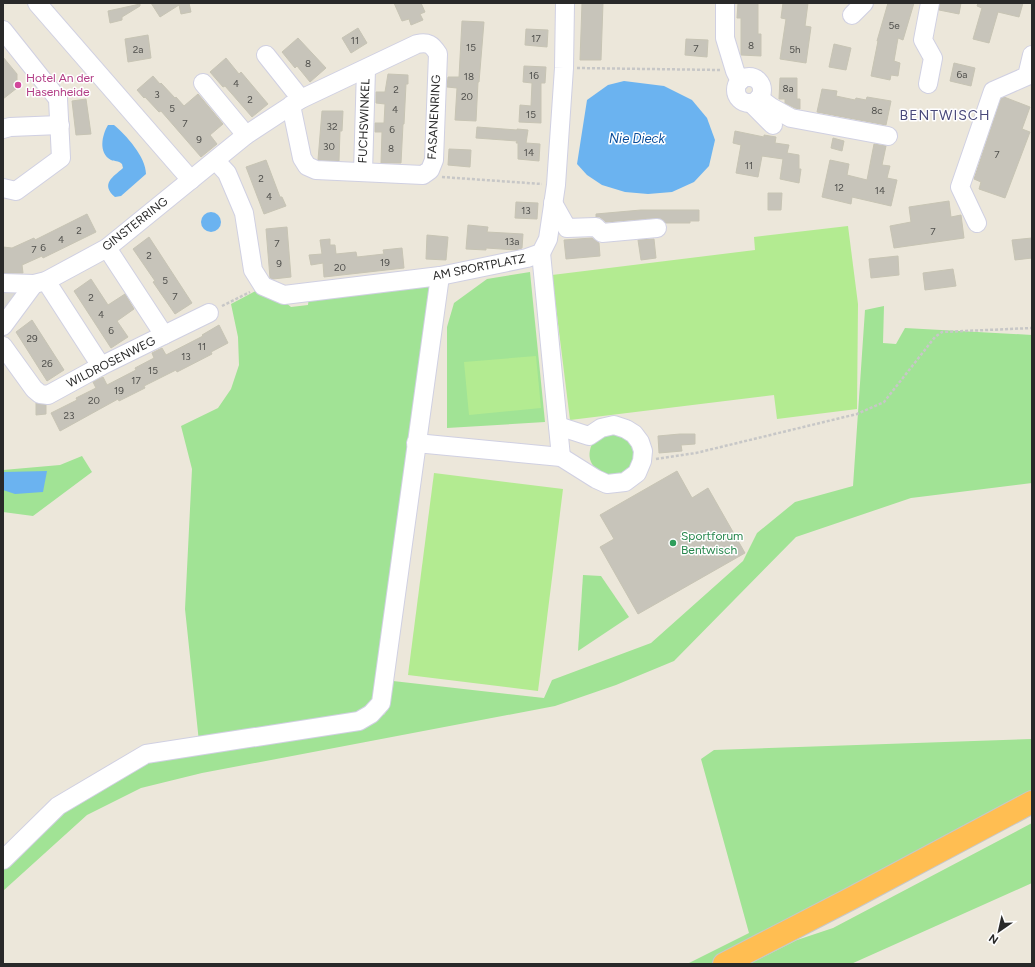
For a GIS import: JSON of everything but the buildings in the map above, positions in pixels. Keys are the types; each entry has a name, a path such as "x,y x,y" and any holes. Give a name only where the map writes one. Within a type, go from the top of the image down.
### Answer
{"highway":[{"path":"724,964 1032,802"},
{"path":"740,964 859,904 1032,811"}],"street":[{"name":"AM SPORTPLATZ","path":"263,286 284,295 440,276 528,258 540,253 548,239 556,185 564,68 565,3"},
{"path":"725,3 725,38 737,76 755,79 759,82 762,88 762,93 755,101"},
{"path":"928,84 933,58 923,40 930,3"},
{"path":"46,6 191,180"},
{"path":"3,30 58,98 61,158 16,191 3,188"},
{"name":"FASANENRING","path":"191,180 246,135 296,102 417,44 427,42 433,46 438,54 434,160 430,170 423,175 316,170 307,166 302,158 296,102 266,55"},
{"path":"977,223 960,187 993,91 1027,76 1032,55"},
{"name":"FUCHSWINKEL","path":"363,172 366,69"},
{"path":"203,83 246,135"},
{"path":"755,101 773,125"},
{"path":"755,101 792,118 888,136"},
{"path":"3,129 10,127 60,125"},
{"path":"216,161 227,173 244,213 253,270 263,286"},
{"name":"GINSTERRING","path":"3,326 40,282 107,248 191,180"},
{"path":"553,202 566,228 596,227 602,233 657,228"},
{"name":"WILDROSENWEG","path":"3,346 34,389 40,394 48,395 101,366 164,335 107,248"},
{"path":"540,253 561,456"},
{"path":"3,860 58,806 146,754 359,721 371,714 381,703 440,276"},
{"path":"40,282 101,366"},
{"name":"GINSTERRING","path":"3,284 40,282"},
{"path":"164,335 209,313"},
{"path":"416,444 561,456 596,479 607,484 625,482 637,473 642,461 643,451 640,442 634,434 626,428 614,425 601,428 561,456"},
{"path":"558,426 589,436"}],"path":[{"path":"564,68 737,76"},
{"path":"423,175 556,185"},
{"path":"209,313 263,286"},
{"path":"642,461 696,454 857,414 884,402 935,337 942,332 1032,328"}],"green space":[{"path":"848,226 858,304 857,409 777,419 774,395 570,420 552,275 755,250 754,237"},
{"path":"530,272 545,422 447,428 447,327 454,303 487,279"},
{"path":"427,285 431,291 377,697 368,707 357,714 199,742 185,609 192,469 181,426 218,408 231,389 239,365 238,337 231,304 261,288 281,299 291,307 308,305 309,295"},
{"path":"884,306 883,343 896,344 905,328 1032,335 1032,483 911,498 796,537 674,661 616,685 555,706 202,773 141,788 87,815 3,891 3,866 62,809 146,759 359,727 385,714 393,681 544,698 552,680 651,643 743,561 757,533 795,502 853,486 865,310"},
{"path":"536,356 541,408 469,415 464,362"},
{"path":"623,431 638,451 628,473 617,477 611,477 598,471 591,462 590,451 599,434"},
{"path":"82,456 92,472 33,516 3,512 3,470 60,465"},
{"path":"434,473 563,489 538,691 408,675"},
{"path":"583,575 601,576 629,617 578,651"},
{"path":"1032,739 1032,797 714,964 687,964 749,933 701,759 714,750"},
{"path":"1032,823 1032,883 851,964 749,964 797,940 833,928"}],"shaded area":[{"path":"3,283 34,284 3,326"}],"water":[{"name":"Nie Dieck","path":"624,81 664,86 692,100 707,118 715,140 709,166 694,182 672,192 648,194 625,192 602,185 587,175 577,164 587,100 608,85"},
{"path":"108,125 114,125 124,134 143,161 146,174 121,196 115,197 108,184 123,168 121,163 111,160 104,153 102,144"},
{"path":"211,212 218,215 221,222 218,229 211,232 204,229 201,222 204,215"},
{"path":"47,471 43,492 15,494 3,490 4,472"}],"place":[{"name":"Hotel An der Hasenheide","path":"18,85"},
{"name":"Sportforum Bentwisch","path":"673,543"}],"district":[{"name":"BENTWISCH","path":"945,115"}]}
